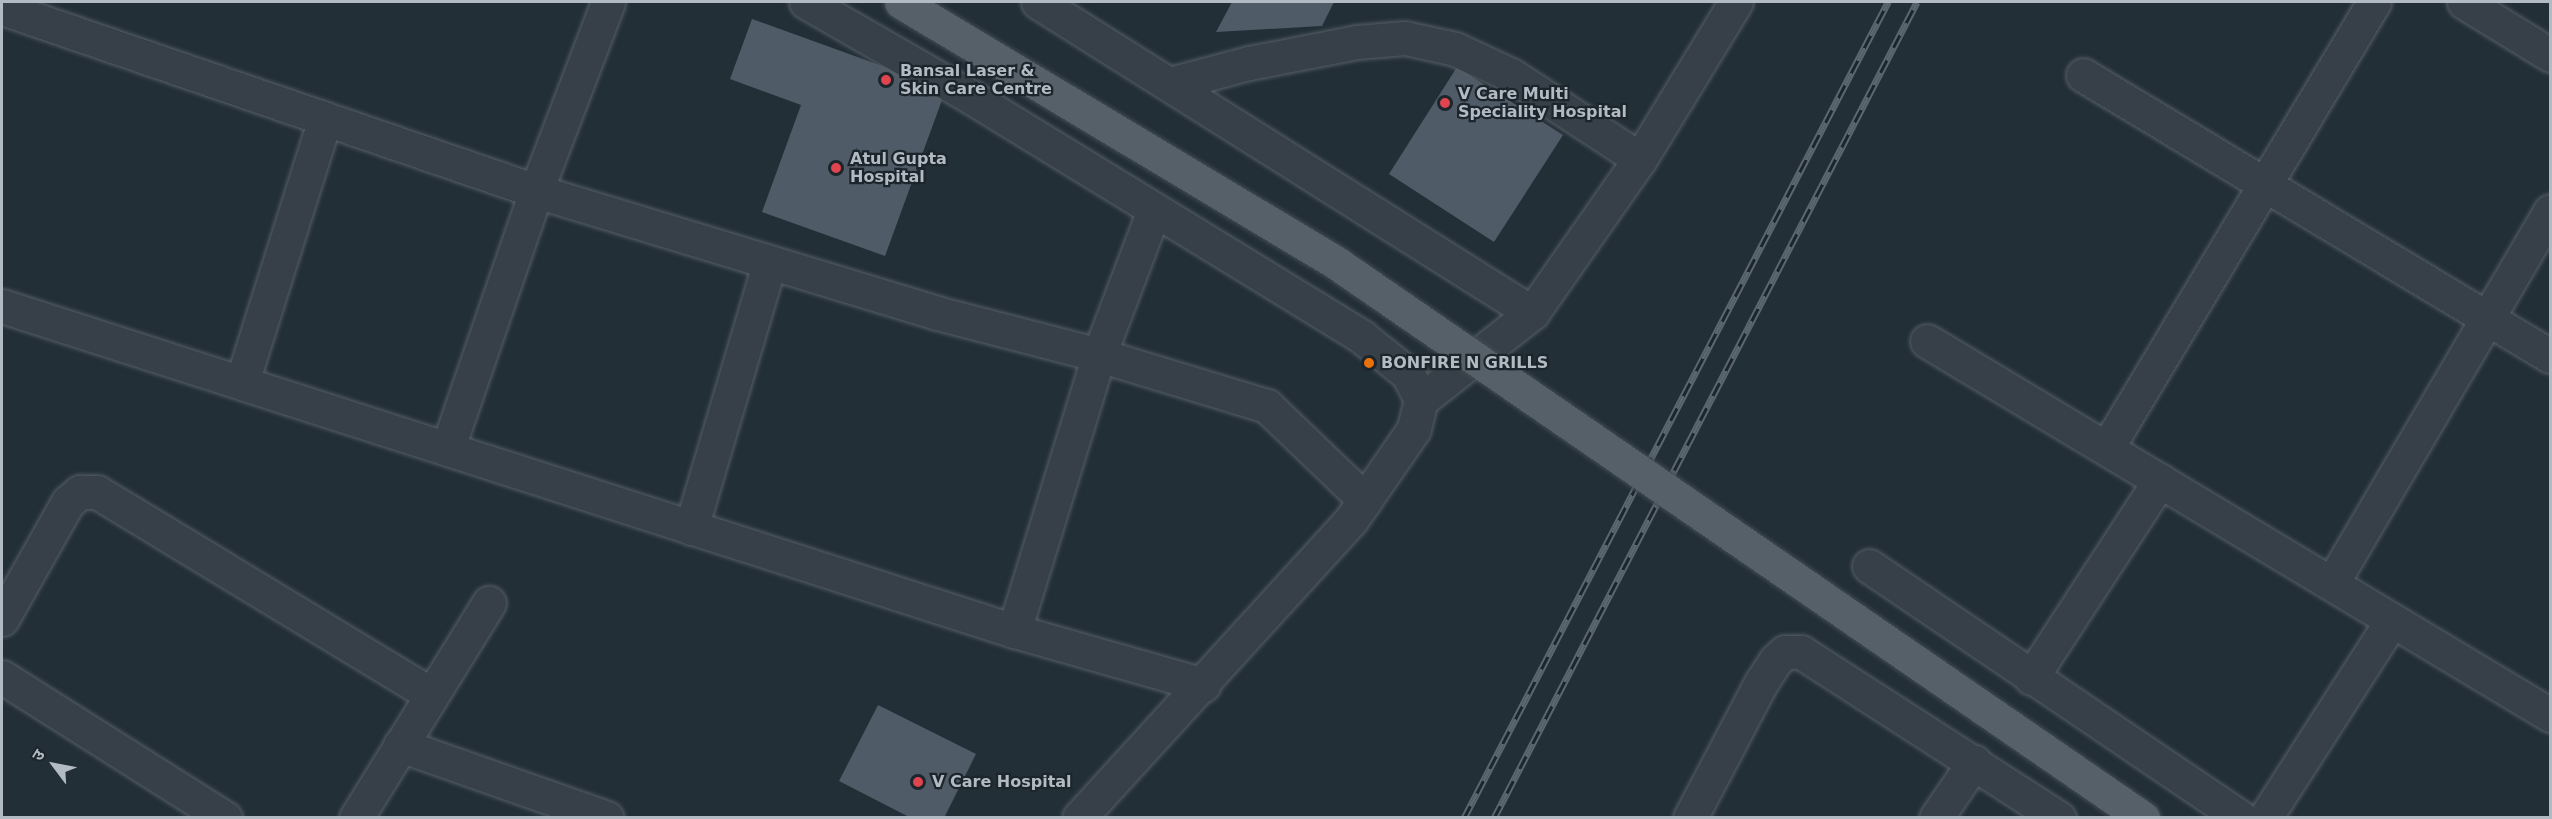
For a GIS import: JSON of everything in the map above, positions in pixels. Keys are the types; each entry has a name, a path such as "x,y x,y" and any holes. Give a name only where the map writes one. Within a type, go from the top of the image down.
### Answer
{"main road":[{"path":"901,2 1335,262 2143,818"}],"street":[{"path":"448,447 536,191 608,2"},
{"path":"806,2 971,97 1362,337 1408,375 1421,400"},
{"path":"1038,2 1532,313"},
{"path":"1079,818 1342,531 1414,429 1421,400 1532,313 1640,159 1736,2"},
{"path":"2107,448 2374,2"},
{"path":"2464,2 2550,55"},
{"path":"2,8 536,191 937,313 1100,355 1267,406 1365,500"},
{"path":"1170,84 1249,63 1357,42 1405,38 1455,49 1510,75 1640,159"},
{"path":"2083,75 2550,356"},
{"path":"242,382 325,119"},
{"path":"1014,631 1100,355 1154,210"},
{"path":"2332,583 2550,211"},
{"path":"691,528 770,262"},
{"path":"2,306 448,447 691,528 1014,631 1203,685"},
{"path":"1927,340 2550,715"},
{"path":"2031,678 2160,480"},
{"path":"2,619 68,502 80,492 97,492 430,694"},
{"path":"1869,566 2235,816"},
{"path":"356,818 430,694 489,603"},
{"path":"2265,818 2392,620"},
{"path":"1690,818 1761,683 1776,660 1785,652 1802,652 2059,818"},
{"path":"2,677 225,818"},
{"path":"400,745 607,818"},
{"path":"1936,818 1974,762"}],"building":[{"path":"1232,2 1334,2 1322,26 1216,32"},
{"path":"752,19 946,89 885,256 762,212 801,105 730,79"},
{"path":"1457,67 1563,135 1494,242 1389,174"},
{"path":"878,705 976,754 944,818 911,818 839,781"}],"railway":[{"path":"1464,818 1888,2"},
{"path":"1494,818 1917,2"}],"place":[{"name":"Bansal Laser & Skin Care Centre","path":"886,80"},
{"name":"V Care Multi Speciality Hospital","path":"1445,103"},
{"name":"Atul Gupta Hospital","path":"836,168"},
{"name":"BONFIRE N GRILLS","path":"1369,363"},
{"name":"V Care Hospital","path":"918,782"}]}
